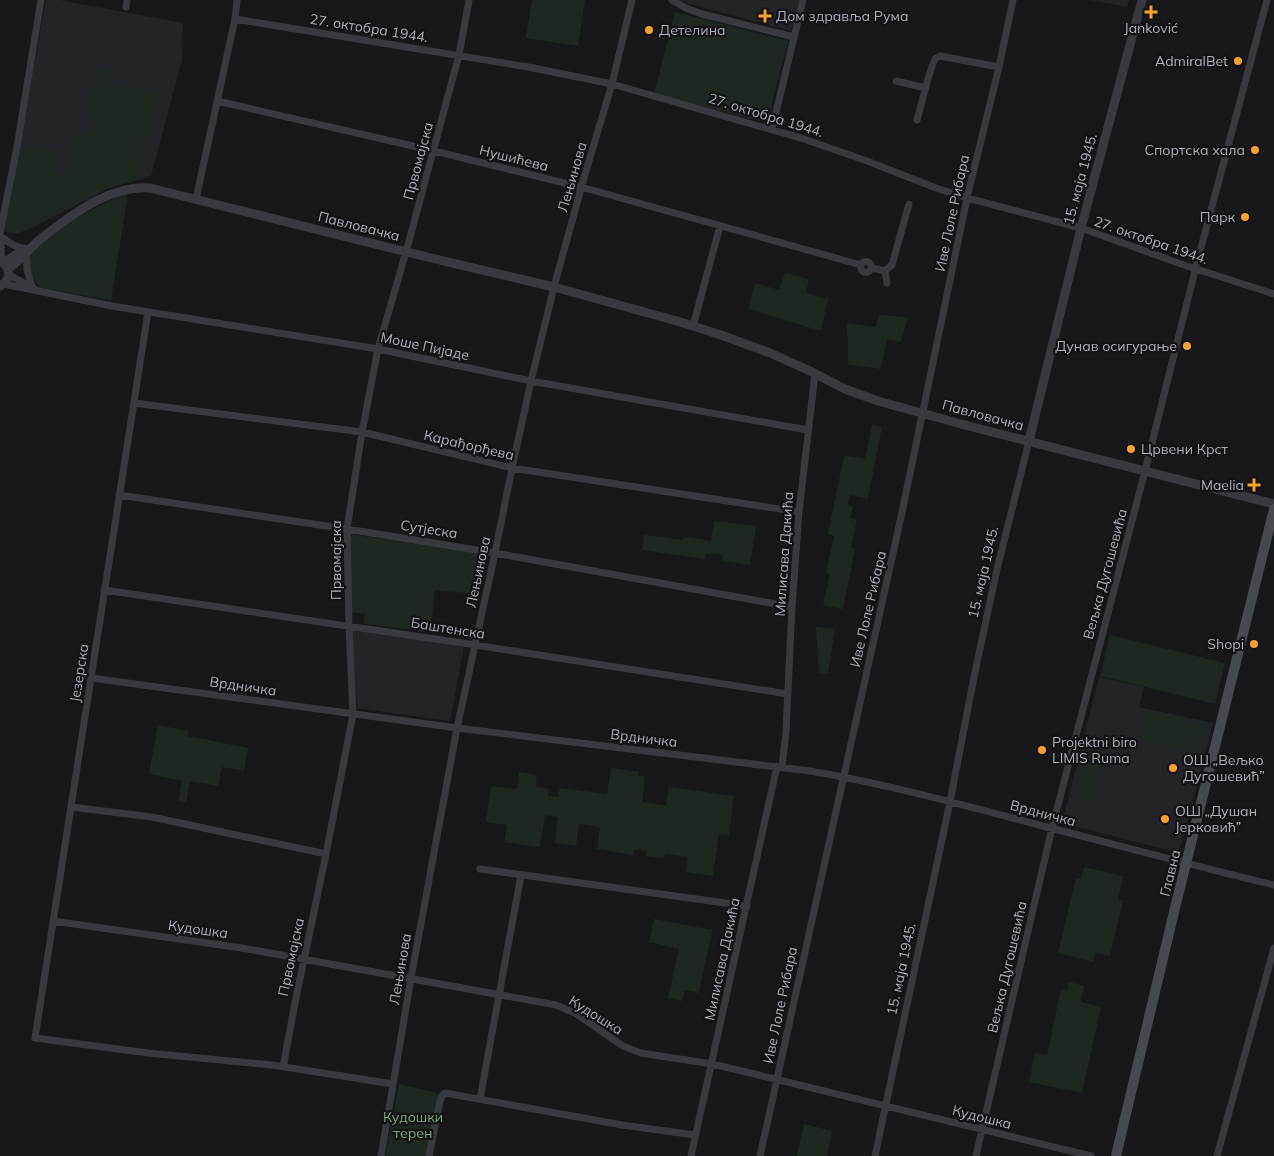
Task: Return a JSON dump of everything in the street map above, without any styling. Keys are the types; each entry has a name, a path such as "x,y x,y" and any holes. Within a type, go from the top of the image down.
{"main road":[{"name":"Главна","path":"1116,1156 1274,509"}],"street":[{"path":"4,266 0,233 17,147 41,0"},
{"path":"196,199 235,19 237,0"},
{"name":"Првомајска","path":"283,1067 353,714 347,528 362,432 378,349 434,151 459,55 469,0"},
{"name":"Лењинова","path":"381,1156 411,978 457,728 512,468 554,287 581,187 612,84 632,0"},
{"path":"672,0 702,14 794,37"},
{"path":"772,129 804,0"},
{"name":"Иве Лоле Рибара","path":"760,1156 902,517 967,198 999,67 1013,0"},
{"name":"15. маја 1945.","path":"875,1156 995,578 1081,228 1142,0"},
{"name":"Вељка Дугошевића","path":"976,1156 1052,828 1266,0"},
{"name":"27. октобра 1944.","path":"235,19 459,55 612,84 772,129 831,148 936,188 1081,228 1196,269 1274,294"},
{"path":"917,120 937,57 999,67"},
{"path":"896,81 926,88"},
{"name":"Нушићева","path":"217,101 581,187 861,266 863,262 867,262 871,264 872,268 885,271"},
{"name":"Павловачка","path":"2,285 8,280 4,266 66,220 110,195 124,190 150,188 554,287 693,326 770,353 857,394 1029,441 1274,504"},
{"path":"887,283 885,271 892,265 909,204"},
{"path":"693,326 720,226"},
{"path":"0,233 13,245 27,250 27,270 34,288"},
{"name":"Моше Пијаде","path":"4,266 34,288"},
{"name":"Моше Пијаде","path":"2,285 34,288 69,298 378,349 531,381 808,430"},
{"name":"Језерска","path":"148,312 35,1038 148,1053 283,1067"},
{"name":"Милисава Дакића","path":"691,1156 780,767 786,731 798,512 815,374"},
{"name":"Карађорђева","path":"134,403 362,432 512,468 798,512"},
{"name":"Сутјеска","path":"119,494 347,528 792,607"},
{"name":"Баштенска","path":"104,590 476,645 788,694"},
{"name":"Врдничка","path":"91,678 457,728 780,767 843,777 950,802 1274,885"},
{"path":"71,807 152,817 326,854"},
{"path":"480,869 747,906"},
{"path":"480,1099 521,875"},
{"name":"Кудошка","path":"53,921 233,947 556,1005 580,1016 623,1046 641,1053 712,1064 1090,1156"},
{"path":"1217,1156 1274,948"},
{"path":"283,1067 393,1084"},
{"path":"429,1156 440,1101 445,1093 622,1125 695,1136"}],"shaded area":[{"path":"46,0 60,0 183,23 182,60 151,176 109,188 29,229 15,234 4,231"},
{"name":"Дом здравља Рума","path":"681,0 799,0 791,31"},
{"path":"1090,0 1129,0 1127,7"},
{"path":"352,628 464,647 450,721 357,708"},
{"path":"1099,677 1144,687 1139,707 1213,723 1179,853 1062,823"}],"green space":[{"path":"532,0 585,0 578,46 526,38"},
{"path":"675,12 788,41 767,123 654,94"},
{"path":"98,68 114,71 111,84 159,93 137,180 109,188 29,229 15,234 4,231 19,148 56,149 54,173 67,174 70,138 94,127 87,100 96,87"},
{"path":"128,194 111,300 41,288 32,276 29,269 29,261 33,251 42,241 84,214 122,195"},
{"path":"785,273 809,279 806,293 828,299 821,331 748,309 755,283 779,290"},
{"path":"879,315 908,317 901,342 887,339 881,369 848,364 847,323 876,327"},
{"path":"872,425 882,427 868,499 850,495 847,505 853,507 850,518 857,519 851,547 855,549 843,609 823,605 830,574 826,573 834,536 828,534 844,455 865,459"},
{"path":"714,521 756,526 750,565 722,561 722,555 706,553 705,559 642,550 644,535 683,540 684,537 711,541"},
{"path":"349,534 485,554 477,594 435,590 430,632 364,624 365,614 351,612"},
{"path":"816,627 835,629 828,674 819,673"},
{"path":"1110,635 1225,663 1215,704 1100,676"},
{"path":"1146,711 1206,725 1199,753 1139,739"},
{"path":"158,725 188,731 187,736 248,748 244,771 222,767 218,786 190,781 186,802 178,801 182,781 149,774"},
{"path":"1094,740 1108,744 1101,772 1086,768"},
{"path":"611,768 639,772 638,775 645,776 642,802 666,806 669,787 734,796 729,835 719,834 713,876 686,872 688,857 665,854 664,858 646,856 646,851 635,849 633,855 597,849 600,827 579,824 576,846 555,843 558,817 545,815 540,847 504,842 507,825 486,822 491,786 517,789 519,772 537,775 536,787 549,789 548,796 558,797 560,788 607,794"},
{"path":"1086,770 1100,774 1093,802 1078,798"},
{"path":"1084,867 1123,876 1118,899 1123,901 1110,956 1095,953 1093,962 1058,953 1076,878 1081,879"},
{"path":"654,919 712,930 699,993 685,990 682,1001 668,998 679,949 649,942"},
{"path":"1069,982 1084,986 1081,1002 1101,1007 1082,1093 1029,1082 1035,1053 1047,1055 1061,989 1067,990"},
{"name":"Кудошки терен","path":"399,1084 441,1094 428,1156 385,1156"},
{"path":"804,1124 832,1131 827,1156 797,1156"}],"place":[{"name":"Janković","path":"1151,12"},
{"name":"Дом здравља Рума","path":"765,16"},
{"name":"Детелина","path":"649,30"},
{"name":"AdmiralBet","path":"1238,61"},
{"name":"Спортска хала","path":"1255,150"},
{"name":"Парк","path":"1245,217"},
{"name":"Дунав осигурање","path":"1187,346"},
{"name":"Црвени Крст","path":"1131,449"},
{"name":"Maelia","path":"1254,485"},
{"name":"Shopi","path":"1254,644"},
{"name":"Projektni biro LIMIS Ruma","path":"1042,750"},
{"name":"ОШ „Вељко Дугошевић”","path":"1173,768"},
{"name":"ОШ „Душан Јерковић”","path":"1165,819"}]}
